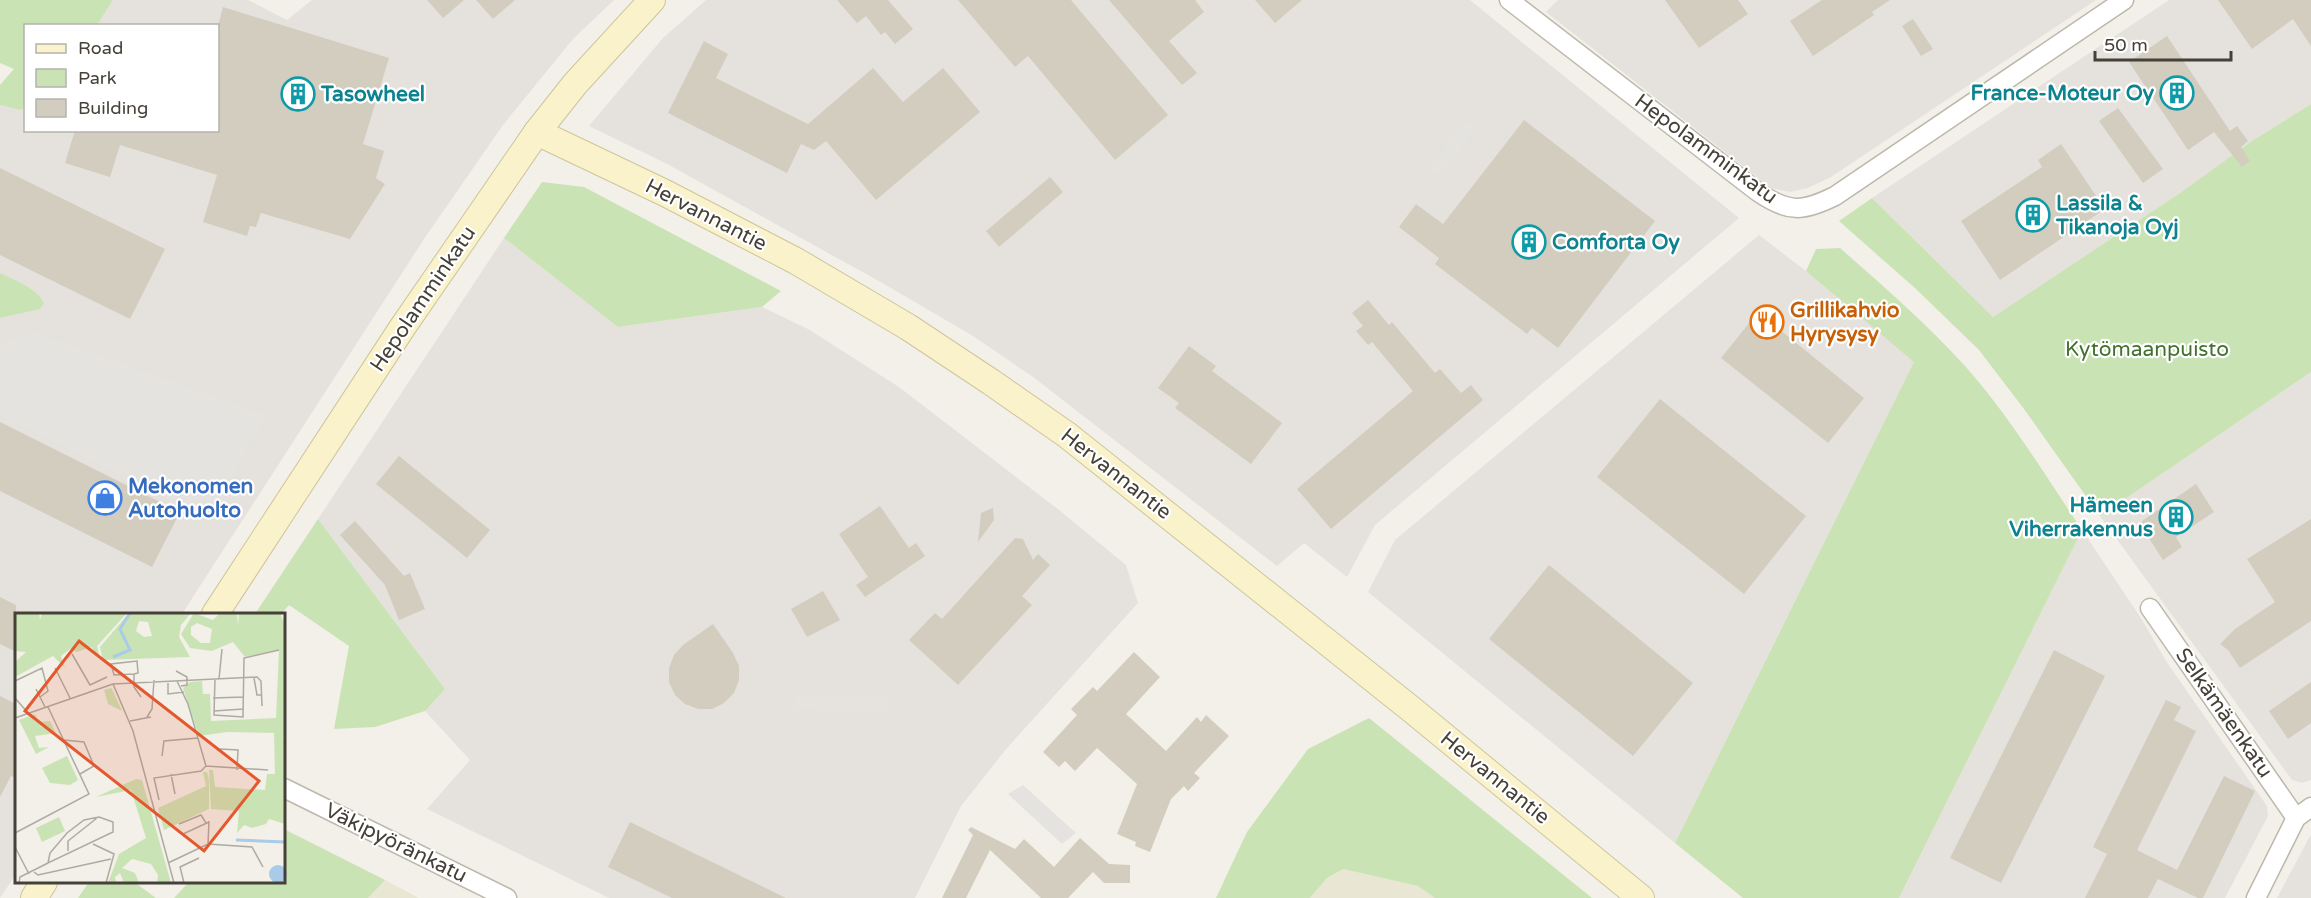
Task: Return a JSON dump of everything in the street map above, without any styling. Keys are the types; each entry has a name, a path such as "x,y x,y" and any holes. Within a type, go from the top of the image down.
{"main road":[{"name":"Hepolamminkatu","path":"216,613 402,328 537,132 574,84 652,0"},
{"name":"Hervannantie","path":"537,132 665,193 796,261 908,327 991,382 1076,442 1402,702 1641,898"},
{"path":"34,898 43,883"}],"street":[{"name":"Hepolamminkatu","path":"1509,0 1758,192 1776,204 1788,208 1804,208 1835,196 2124,0"},
{"name":"Selkämäenkatu","path":"2150,608 2304,813"},
{"name":"Väkipyöränkatu","path":"285,788 507,898"},
{"path":"2256,898 2304,813"}],"shaded area":[{"path":"113,0 248,0 287,20 312,0 614,0 573,39 503,125 424,239 183,613 15,613 15,876 0,898 0,317 34,291 0,273 0,105 20,110 24,108 24,132 219,132 219,24 98,24"},
{"path":"706,0 1470,0 1739,218 1375,525 1347,577 1304,543 1277,566 1033,377 973,336 667,164 589,126 663,38"},
{"path":"1558,0 2096,0 1831,177 1808,188 1790,192 1771,188 1546,12"},
{"path":"2169,0 2311,0 2311,104 2252,141 2180,193 1993,317 1872,198"},
{"path":"1465,121 1476,130 1439,175 1429,167"},
{"path":"1759,235 1915,361 1675,843 1368,592 1395,540"},
{"path":"504,238 618,327 762,307 808,329 899,387 1059,510 1126,565 1138,603 1007,748 961,806 915,898 609,898 427,809 470,760 425,711 445,689 318,519"},
{"path":"37,333 266,415 209,518 0,416 1,343"},
{"path":"2311,372 2311,780 2302,783 2292,780 2100,516"},
{"path":"2082,530 2139,615 2166,661 2267,806 2268,816 2225,898 1899,898"},
{"path":"795,694 889,695 889,711 795,710"},
{"path":"1023,785 1076,833 1062,844 1008,794"},
{"path":"2310,836 2311,898 2277,898"},
{"path":"1343,869 1418,886 1435,898 1310,898 1327,878"},
{"path":"385,880 419,898 368,898"}],"green space":[{"path":"0,0 113,0 98,24 24,24 24,108 20,110 0,105 0,85 14,69 0,63"},
{"name":"Kytömaanpuisto","path":"2311,104 2311,372 2100,516 1979,350 1916,289 1839,221 1872,198 1993,317 2180,193 2252,141"},
{"path":"542,182 584,187 781,291 762,307 618,327 504,238"},
{"path":"1840,248 1920,320 1966,367 2012,426 2082,530 1899,898 1743,898 1675,843 1914,362 1806,271 1816,249"},
{"path":"0,273 36,293 44,303 40,309 0,318"},
{"path":"318,519 445,689 425,711 375,727 334,729 349,646 289,605 282,613 256,613"},
{"path":"1369,718 1592,898 1435,898 1418,886 1343,869 1327,878 1310,898 1216,898 1247,832 1308,749"},
{"path":"285,830 385,880 368,898 174,898 188,883 285,883"},
{"path":"88,883 135,883 156,898 78,898"}],"building":[{"path":"427,0 464,0 443,18"},
{"path":"476,0 515,0 493,19"},
{"path":"837,0 888,0 913,29 895,44 885,32 881,35 866,16 857,23"},
{"path":"958,0 1071,0 1168,115 1115,160 1028,56 1015,67"},
{"path":"1109,0 1195,0 1204,12 1169,41 1197,73 1182,85"},
{"path":"1255,0 1302,0 1275,23"},
{"path":"1665,0 1738,0 1748,14 1699,48"},
{"path":"1822,0 1890,0 1872,12 1874,15 1813,56 1790,21"},
{"path":"2218,0 2311,0 2311,46 2293,19 2252,49"},
{"name":"Tasowheel","path":"223,7 389,58 363,144 384,151 376,178 385,184 350,239 261,213 256,227 250,226 247,236 203,222 217,175 120,145 110,177 65,163 74,132 219,132 219,24"},
{"path":"1913,19 1933,49 1921,56 1902,26"},
{"name":"France-Moteur Oy","path":"2167,36 2230,131 2237,126 2248,141 2241,147 2250,161 2242,167 2214,132 2188,150 2129,62"},
{"path":"704,41 728,54 716,78 808,124 873,68 903,102 943,68 980,112 876,200 826,141 814,150 801,144 787,173 668,113"},
{"path":"2118,108 2163,169 2143,183 2099,121"},
{"name":"Comforta Oy","path":"1524,120 1655,221 1558,348 1532,328 1527,334 1435,264 1439,258 1399,227 1416,204 1443,224"},
{"name":"Lassila & Tikanoja Oyj","path":"2061,144 2105,209 2000,280 1961,221 2042,167 2038,160"},
{"path":"0,168 165,249 130,319 0,255"},
{"path":"1050,177 1063,192 999,247 986,231"},
{"path":"1368,300 1389,325 1392,322 1435,373 1440,369 1461,393 1471,385 1483,400 1331,529 1297,489 1413,391 1372,342 1368,345 1356,331 1363,326 1352,313"},
{"path":"1758,312 1864,398 1828,443 1721,358"},
{"path":"1189,346 1216,366 1212,371 1282,423 1251,464 1175,408 1179,403 1158,388"},
{"path":"1660,399 1806,516 1744,594 1597,477"},
{"path":"0,422 180,512 152,567 0,491"},
{"path":"399,456 490,530 467,558 376,484"},
{"name":"Hämeen Viherrakennus","path":"2196,484 2214,512 2176,537 2182,547 2163,560 2139,523"},
{"path":"880,506 909,548 916,543 925,556 865,597 856,585 868,577 839,534"},
{"path":"993,508 994,520 978,542 981,513"},
{"path":"2311,519 2311,621 2240,668 2228,650 2220,644 2235,629 2275,602 2247,559"},
{"path":"355,521 404,576 410,573 425,609 399,620 385,585 340,535"},
{"path":"1015,538 1023,539 1033,560 1038,554 1050,565 1022,596 1032,605 958,685 909,640 935,613 942,619"},
{"path":"1549,565 1693,683 1633,756 1489,639"},
{"path":"823,591 840,620 807,637 791,609"},
{"path":"0,597 16,605 15,652 0,644"},
{"path":"713,624 733,653 739,666 739,680 734,693 724,703 712,709 698,709 685,704 675,695 669,682 669,668 674,655 683,645"},
{"path":"2054,650 2105,676 2001,883 1950,858"},
{"path":"1134,652 1160,677 1126,714 1166,751 1197,717 1201,722 1206,715 1229,736 1194,773 1200,778 1188,791 1184,786 1171,799 1150,852 1135,846 1136,842 1117,834 1137,784 1097,748 1075,771 1065,761 1059,767 1043,752 1077,715 1071,709 1093,687 1097,691"},
{"path":"2311,682 2311,723 2288,739 2269,711"},
{"path":"0,696 15,704 15,778 11,776 0,797"},
{"path":"2166,700 2181,707 2174,720 2196,731 2137,850 2177,870 2224,776 2255,791 2203,898 2198,898 2158,879 2148,898 2085,898 2107,854 2093,847"},
{"path":"630,822 786,898 672,898 608,867"},
{"path":"971,827 1015,849 1024,839 1054,867 1080,838 1109,864 1130,865 1130,883 1104,883 1093,872 1068,898 1041,898 990,850 966,898 942,898 973,835 968,830"}],"place":[{"name":"France-Moteur Oy","path":"2177,93"},
{"name":"Tasowheel","path":"298,94"},
{"name":"Lassila & Tikanoja Oyj","path":"2033,215"},
{"name":"Comforta Oy","path":"1529,242"},
{"name":"Grillikahvio Hyrysysy","path":"1767,322"},
{"name":"Mekonomen Autohuolto","path":"105,498"},
{"name":"Hämeen Viherrakennus","path":"2176,517"}]}
